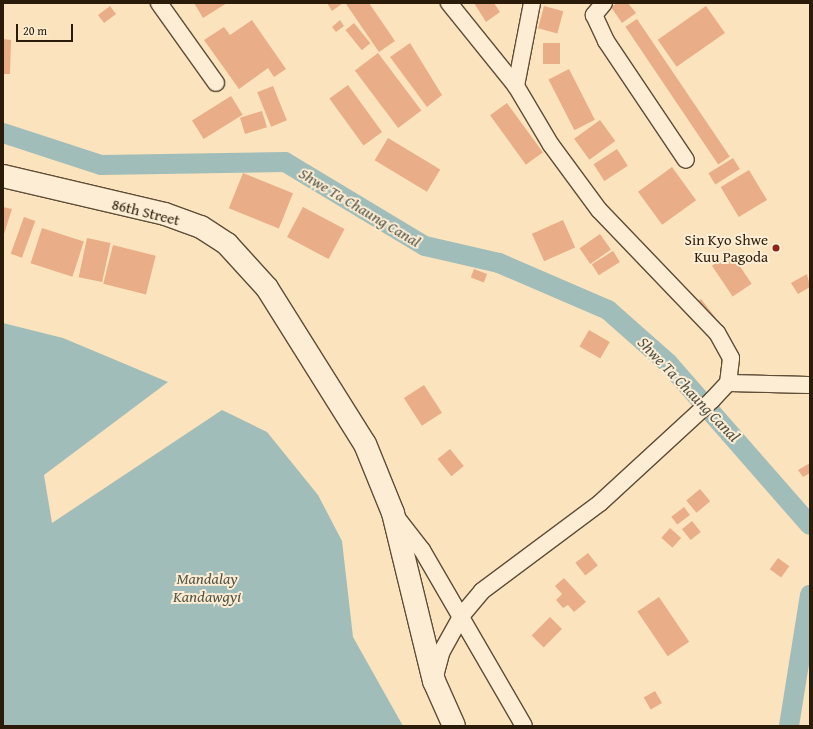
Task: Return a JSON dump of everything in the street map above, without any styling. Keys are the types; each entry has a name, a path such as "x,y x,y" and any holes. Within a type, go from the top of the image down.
{"main road":[{"name":"86th Street","path":"3,176 165,214 201,226 227,244 267,288 365,444 393,513 434,681 454,726"}],"street":[{"path":"159,3 216,83"},
{"path":"434,681 442,651 462,616 482,591 600,503 679,431 728,383 731,358 717,333 599,210 551,145 516,86 449,3"},
{"path":"516,86 532,3"},
{"path":"604,3 594,15 606,41 686,160"},
{"path":"728,383 810,385"},
{"path":"393,513 422,550 462,616 524,726"}],"water":[{"name":"Mandalay Kandawgyi","path":"3,323 63,338 168,382 44,475 52,523 222,410 267,432 318,495 342,541 353,637 403,726 3,726"}],"building":[{"path":"194,3 227,3 203,18"},
{"path":"327,3 343,3 332,11"},
{"path":"369,3 395,41 379,52 346,4"},
{"path":"474,3 494,3 500,12 486,22"},
{"path":"617,3 628,3 636,13 622,23 611,7"},
{"path":"110,6 116,14 104,23 98,15"},
{"path":"544,6 563,11 557,33 538,28"},
{"path":"706,6 725,33 677,67 658,40"},
{"path":"637,19 730,157 718,164 625,27"},
{"path":"252,20 286,69 274,77 268,68 239,89 204,40 224,27 230,35"},
{"path":"340,20 344,26 336,32 332,27"},
{"path":"354,23 370,43 362,50 345,30"},
{"path":"3,39 11,40 10,74 3,74"},
{"path":"410,43 442,95 427,107 390,57"},
{"path":"543,43 560,43 560,64 543,64"},
{"path":"378,53 421,111 398,128 355,70"},
{"path":"569,69 595,120 574,130 549,79"},
{"path":"348,85 382,132 363,145 329,99"},
{"path":"273,86 287,120 271,127 257,92"},
{"path":"231,96 243,115 204,139 192,120"},
{"path":"507,103 543,152 526,165 490,115"},
{"path":"262,111 267,127 245,134 240,118"},
{"path":"600,120 615,141 589,160 574,139"},
{"path":"388,138 440,169 427,192 375,160"},
{"path":"617,149 628,166 604,181 594,164"},
{"path":"733,158 740,169 715,184 708,173"},
{"path":"672,167 696,200 662,225 638,192"},
{"path":"749,170 767,200 739,217 721,187"},
{"path":"243,173 293,193 279,228 229,208"},
{"path":"3,207 12,209 3,237"},
{"path":"303,207 344,229 329,259 287,237"},
{"path":"24,217 35,221 22,258 11,254"},
{"path":"563,220 575,247 544,261 532,234"},
{"path":"42,228 84,242 72,277 31,263"},
{"path":"600,234 611,250 590,264 580,248"},
{"path":"87,238 110,243 102,282 79,277"},
{"path":"113,245 156,256 146,294 103,284"},
{"path":"613,251 620,262 599,275 592,264"},
{"path":"731,253 752,284 733,297 712,266"},
{"path":"474,269 487,274 484,282 471,277"},
{"path":"807,274 810,287 798,294 791,283"},
{"path":"701,299 716,318 709,323 694,305"},
{"path":"589,330 610,342 600,358 580,346"},
{"path":"424,385 442,413 422,426 404,398"},
{"path":"450,449 464,466 451,476 438,459"},
{"path":"810,463 810,473 803,477 798,470"},
{"path":"700,489 710,501 696,513 686,501"},
{"path":"684,507 690,515 677,525 671,517"},
{"path":"692,521 701,532 691,540 682,529"},
{"path":"670,528 681,538 672,548 661,538"},
{"path":"588,553 598,566 585,575 575,563"},
{"path":"778,558 789,566 781,578 770,569"},
{"path":"564,578 586,602 574,612 568,605 563,608 556,600 562,594 555,586"},
{"path":"659,597 689,642 668,656 637,612"},
{"path":"550,617 562,629 544,647 532,635"},
{"path":"655,691 662,703 651,710 644,698"}],"waterway":[{"name":"Shwe Ta Chaung Canal","path":"3,133 101,165 285,162 425,246 499,263 608,310 668,363 810,525"},
{"name":"Shwe Ta Chaung Canal","path":"789,726 810,595"}],"place":[{"name":"Sin Kyo Shwe Kuu Pagoda","path":"776,248"}]}
